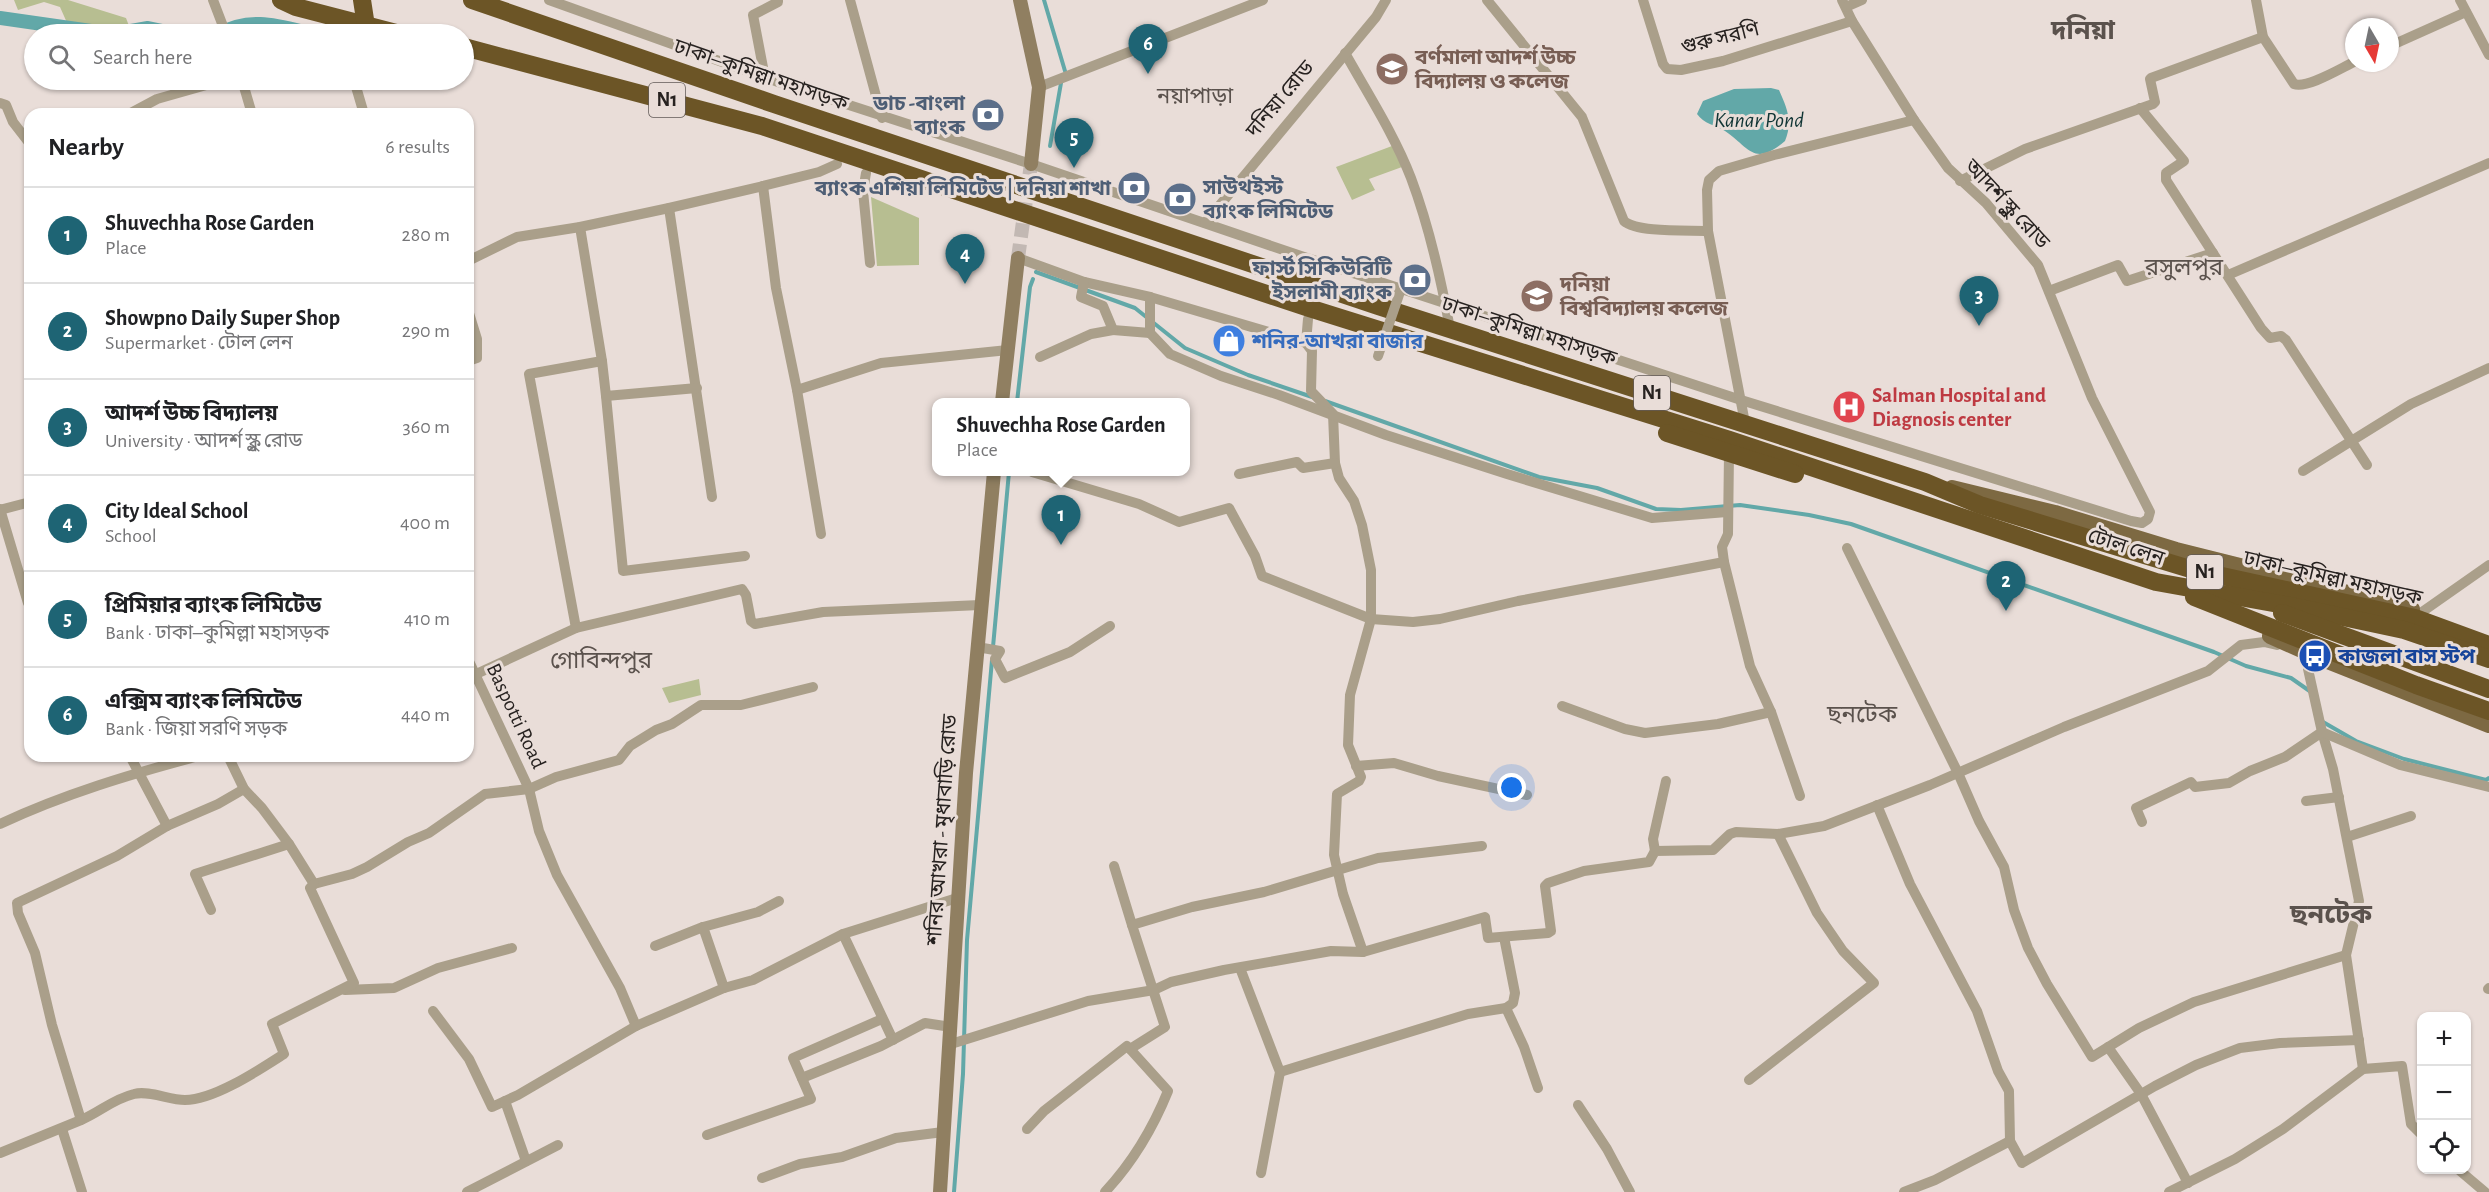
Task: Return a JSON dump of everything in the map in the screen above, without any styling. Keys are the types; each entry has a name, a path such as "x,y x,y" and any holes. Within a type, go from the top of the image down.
{"highway":[{"path":"362,0 366,24"},
{"name":"ঢাকা–কুমিল্লা মহাসড়ক","path":"472,0 785,108 1450,329 1925,482 1980,505 2190,569 2415,618 2489,645"},
{"path":"293,2 360,24"},
{"name":"ঢাকা–কুমিল্লা মহাসড়ক","path":"474,50 762,126 1298,305 1825,471"},
{"path":"704,109 837,164 1308,319 2070,562 2137,575"},
{"name":"টোল লেন","path":"1825,471 2156,582 2269,602 2404,630 2489,659"},
{"name":"N1","path":"2156,582 2416,685 2489,711"},
{"path":"2203,590 2489,700"},
{"path":"2236,596 2489,688"},
{"path":"2269,602 2489,679"}],"main road":[{"path":"1020,0 1040,87 1030,164"},
{"path":"1002,398 1018,258"},
{"name":"শনির আখরা - মৃধাবাড়ি রোড","path":"940,1192 951,1044 957,898 980,646 980,605 993,476"},
{"name":"ঢাকা–কুমিল্লা মহাসড়ক","path":"1925,482 2055,513 2176,550 2422,612 2489,636"},
{"name":"N1","path":"2156,582 2314,656 2489,724"}],"street":[{"path":"213,0 222,24"},
{"path":"549,0 563,3 765,78 882,118 1402,286 1445,303 1741,400"},
{"path":"765,78 753,15 778,0"},
{"path":"850,0 882,118"},
{"path":"1040,87 1247,3 1263,0"},
{"name":"দনিয়া রোড","path":"1205,223 1376,17 1386,0"},
{"path":"1487,0 1582,117 1624,221 1628,225 1646,228 1708,231"},
{"name":"গুরু সরণি","path":"1643,0 1662,64 1667,69 1681,70 1723,61 1852,21"},
{"path":"1844,3 1862,0"},
{"path":"2256,0 2263,37 2294,84 2299,86 2345,66"},
{"path":"2460,0 2489,55"},
{"name":"আদর্শ স্কুল রোড","path":"1741,400 2130,521 2142,523 2148,519 2150,512 2092,398 2038,265 1986,203 1948,168 1914,120 1852,21 1844,3"},
{"path":"2399,41 2466,12"},
{"path":"1960,181 2025,150 2155,102 2151,78 2263,37"},
{"path":"1345,52 1394,140 1411,178 1450,329"},
{"path":"140,108 157,99 189,90"},
{"path":"245,90 250,108"},
{"path":"357,90 362,108"},
{"path":"0,103 6,105 13,122 24,136"},
{"path":"2140,108 2183,158 2182,164 2165,176 2213,253 2270,338 2281,336 2286,340 2367,465"},
{"path":"1746,423 1708,231 1707,190 1709,180 1719,171 1914,120"},
{"path":"2228,275 2489,163"},
{"path":"474,258 517,237 580,227 669,208 763,186 837,164"},
{"path":"866,174 863,191 870,263"},
{"path":"763,186 776,288 797,390 821,534"},
{"path":"669,208 712,496"},
{"path":"580,227 602,361 624,571 745,556"},
{"path":"2049,291 2118,265 2127,281 2213,253"},
{"path":"1018,258 1084,282 1149,297 1306,343 1312,351 1313,393 1333,414 1335,463 1340,481 1354,501 1364,533 1371,570 1371,619 1350,695 1348,745 1361,777 1359,781 1337,794 1334,855 1343,894 1363,952"},
{"path":"1084,282 1081,297 1103,306 1113,330"},
{"path":"1378,356 1402,286"},
{"path":"1149,297 1150,333"},
{"path":"1486,340 1492,318"},
{"path":"1306,343 1308,319"},
{"path":"474,329 477,339 477,358 474,359"},
{"path":"1040,357 1091,334 1113,330 1150,333 1170,354 1186,362 1386,435 1652,518 1728,508"},
{"path":"797,390 881,363 1008,350"},
{"path":"1585,372 1592,350"},
{"path":"576,628 530,374 602,361"},
{"path":"2302,471 2411,405 2489,368"},
{"path":"606,396 697,388"},
{"path":"1729,453 1728,534 1722,547 1724,562 1750,666 1771,712 1800,796"},
{"path":"1239,474 1297,462 1303,468 1335,463"},
{"path":"1048,476 1139,504 1179,522 1229,508 1262,576 1371,619 1413,622 1440,619 1528,599 1724,562"},
{"path":"24,503 0,509 2,525 24,591"},
{"path":"1847,548 1958,773 1979,821 2004,867 2018,920 2047,984 2092,1057 2139,1028 2194,1002 2346,955"},
{"path":"2422,612 2489,565"},
{"path":"474,675 576,628 742,590 747,596 751,621 755,624 823,612 980,605"},
{"path":"980,646 1000,651 995,659 1005,678 1070,652 1110,626"},
{"path":"1655,851 1713,850 1730,834 1736,832 1778,834 1824,826 1958,773 2064,727 2208,671 2241,645 2264,642 2314,656 2308,669 2339,797 2359,901 2346,955 2363,1069"},
{"name":"Baspotti Road","path":"474,675 529,789 539,831 557,875 620,988 636,1026"},
{"path":"0,1154 62,1129 92,1115 102,1106 137,1093 194,1100 246,1078 284,1054 272,1024 354,983 310,888 314,884 352,874 367,867 408,842 429,833 485,794 529,789 556,777 620,760 630,746 656,730 672,724 701,705 741,705 813,687"},
{"path":"1562,706 1625,729 1645,733 1718,724 1771,712"},
{"path":"2322,732 2400,765 2489,787"},
{"path":"2142,822 2136,808 2191,782 2195,787 2229,783 2285,757 2322,732"},
{"path":"134,762 167,826"},
{"path":"0,824 39,806 177,762"},
{"path":"231,762 244,789 262,808 289,844 314,884"},
{"path":"1356,766 1394,763 1438,776 1527,795"},
{"path":"951,1044 1089,1001 1154,990 1171,982 1331,951 1363,952 1485,917 1488,938 1548,933 1551,931 1545,886 1548,883 1584,872 1649,862 1655,851 1653,839 1666,781"},
{"path":"81,1120 52,1025 35,953 18,913 17,903 117,856 167,826 218,804 244,789"},
{"path":"2306,801 2339,797"},
{"path":"1877,805 1911,884 1977,1011 1998,1071 2009,1091 2010,1141 2022,1163 2141,1094 2196,1065 2240,1048 2292,1042 2360,1040"},
{"path":"2347,837 2411,816"},
{"path":"1749,1080 1874,983 1843,951 1817,913 1778,834"},
{"path":"211,910 195,874 289,844"},
{"path":"1132,925 1192,907 1264,892 1378,858 1482,846"},
{"path":"1114,866 1165,1027 1130,1049"},
{"path":"433,1011 469,1059 492,1107 636,1026 724,988 753,980 843,934 957,898"},
{"path":"655,946 703,927 758,912 779,901"},
{"path":"703,927 724,988"},
{"path":"843,934 893,1040"},
{"path":"1280,1072 1468,1014 1506,1008 1512,1003 1515,993 1504,937"},
{"path":"339,990 394,988 438,968 512,948"},
{"path":"1240,968 1280,1072 1261,1173"},
{"path":"1506,1008 1524,1047 1538,1088"},
{"path":"706,1135 811,1099 793,1058 882,1019"},
{"path":"802,1078 893,1040 925,1023 951,1027"},
{"path":"1028,1129 1044,1111 1126,1046 1130,1049 1168,1091 1157,1117 1136,1152 1105,1192"},
{"path":"2108,1047 2141,1094 2188,1183"},
{"path":"2169,1192 2235,1159 2283,1129 2363,1069 2402,1066 2411,1125 2417,1131"},
{"path":"505,1101 526,1161"},
{"path":"1578,1106 1607,1149 1630,1192"},
{"path":"62,1129 82,1192"},
{"path":"762,1178 800,1164 842,1157 896,1138 943,1132"},
{"path":"1904,1192 1935,1180 2010,1141"},
{"path":"467,1192 558,1145"},
{"path":"2464,1174 2485,1192"}],"green space":[{"path":"14,0 68,0 126,18 128,24 68,24 60,7 44,2 18,10"},
{"path":"1392,146 1402,167 1369,179 1375,190 1352,200 1336,167"},
{"path":"871,197 919,218 919,265 877,266"},
{"path":"699,679 701,695 669,703 662,688"}],"water":[{"name":"Kanar Pond","path":"1771,88 1779,90 1787,109 1789,127 1785,141 1766,153 1752,152 1725,131 1706,122 1697,114 1703,101 1734,89"}],"waterway":[{"path":"1044,0 1065,71"},
{"path":"0,18 42,24"},
{"path":"254,24 265,24"},
{"path":"1050,146 1061,83"},
{"path":"1036,272 1135,308 1185,348 1248,375 1315,398"},
{"path":"1017,398 1030,287 1033,279"},
{"path":"1325,401 1539,477 1597,488 1656,509 1681,510 1740,505 1851,524 2214,652 2246,666 2291,678 2311,692"},
{"path":"993,647 1009,476"},
{"path":"954,1192 963,1074 967,940 992,660"},
{"path":"2323,722 2356,741 2404,759 2486,780 2489,778"}],"tunnel":[{"path":"1018,258 1031,164"}],"place":[{"name":"বর্ণমালা আদর্শ উচ্চ বিদ্যালয় ও কলেজ","path":"1392,69"},
{"name":"এক্সিম ব্যাংক লিমিটেড","path":"1148,74"},
{"name":"ডাচ -বাংলা ব্যাংক","path":"988,115"},
{"name":"প্রিমিয়ার ব্যাংক লিমিটেড","path":"1074,168"},
{"name":"ব্যাংক এশিয়া লিমিটেড | দনিয়া শাখা","path":"1134,188"},
{"name":"সাউথইস্ট ব্যাংক লিমিটেড","path":"1180,199"},
{"name":"ফার্স্ট সিকিউরিটি ইসলামী ব্যাংক","path":"1415,280"},
{"name":"City Ideal School","path":"965,284"},
{"name":"দনিয়া বিশ্ববিদ্যালয় কলেজ","path":"1537,296"},
{"name":"আদর্শ উচ্চ বিদ্যালয়","path":"1979,326"},
{"name":"শনির-আখরা বাজার","path":"1229,341"},
{"name":"Salman Hospital and Diagnosis center","path":"1849,407"},
{"name":"Shuvechha Rose Garden","path":"1061,545"},
{"name":"Showpno Daily Super Shop","path":"2006,611"},
{"name":"কাজলা বাস স্টপ","path":"2315,656"}],"district":[{"name":"দনিয়া","path":"2083,30"},
{"name":"নয়াপাড়া","path":"1195,96"},
{"name":"রসুলপুর","path":"2184,268"},
{"name":"গোবিন্দপুর","path":"601,661"},
{"name":"ছনটেক","path":"1862,715"},
{"name":"ছনটেক","path":"2331,914"}]}
